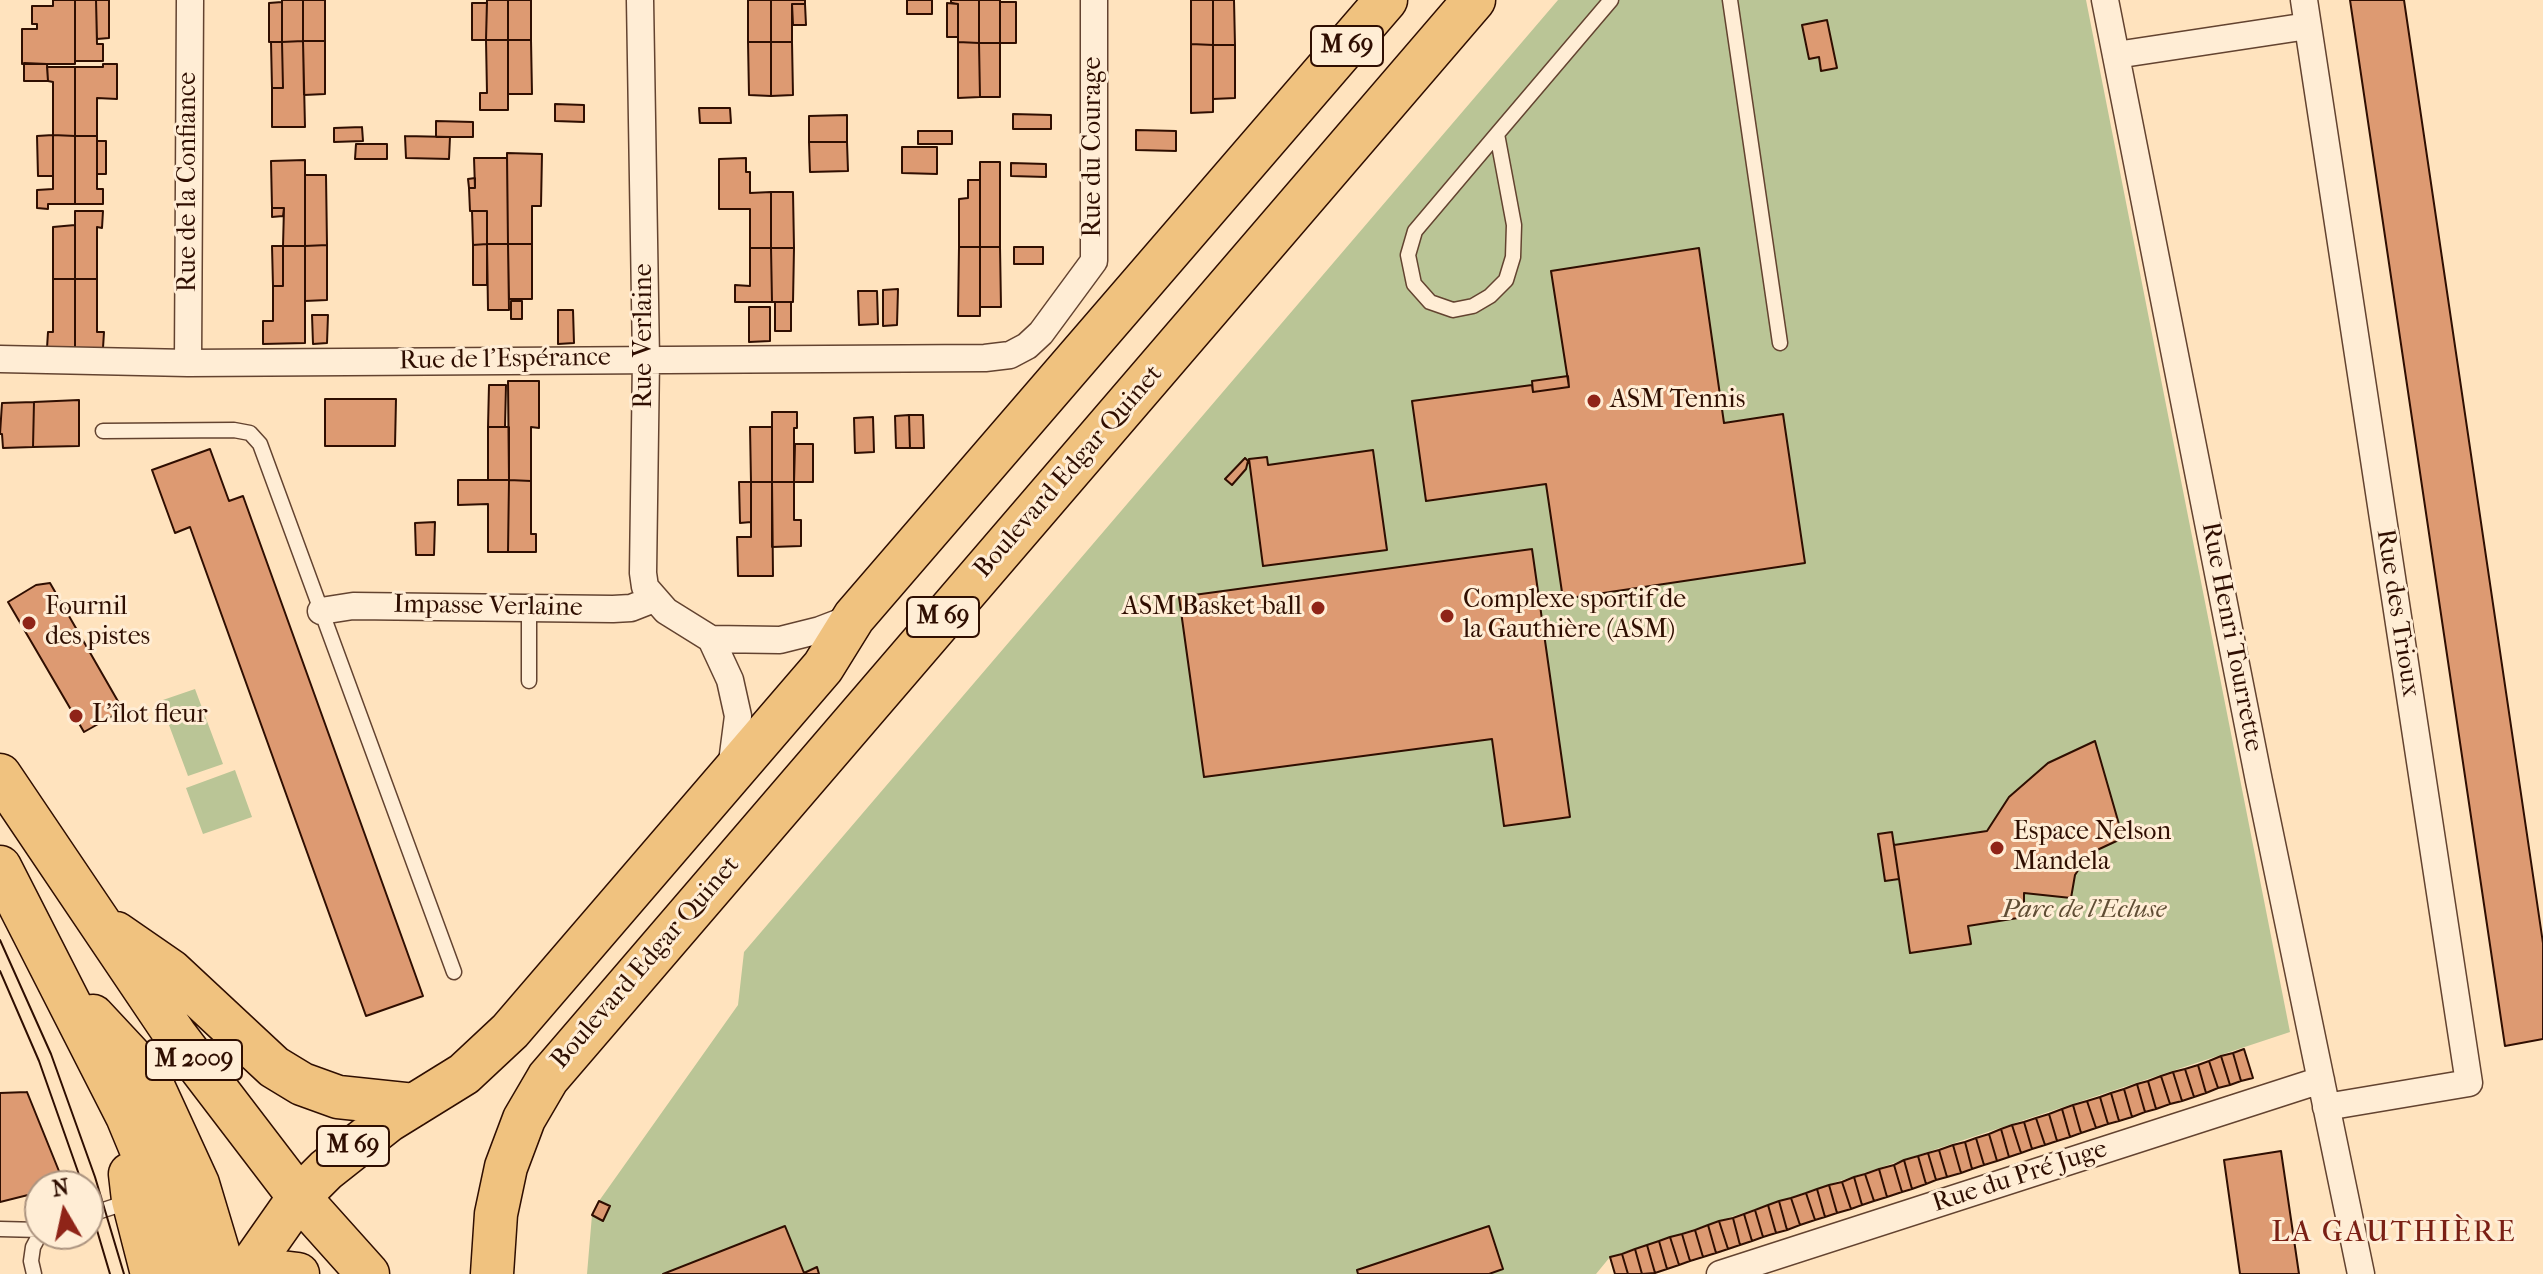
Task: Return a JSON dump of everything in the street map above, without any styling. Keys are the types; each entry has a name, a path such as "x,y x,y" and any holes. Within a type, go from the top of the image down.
{"main road":[{"name":"M 69","path":"240,1272 299,1197 326,1170 362,1139 464,1074 510,1031 823,667 854,617 1386,0"},
{"name":"Boulevard Edgar Quinet","path":"492,1274 496,1214 506,1167 524,1119 548,1078 1474,0"},
{"name":"M 2009","path":"0,775 176,1036 299,1197 368,1274"},
{"name":"M 2009","path":"0,867 127,1116 161,1198 185,1274"},
{"path":"95,918 171,971 274,1067 338,1097 414,1105"},
{"path":"59,980 148,1075 240,1272 298,1274"},
{"path":"127,1116 133,1200 152,1274"}],"street":[{"name":"Rue de la Confiance","path":"188,363 190,0"},
{"name":"Rue Verlaine","path":"640,0 646,359 643,573 645,587 654,599"},
{"name":"Rue du Courage","path":"1010,355 1027,346 1041,333 1094,261 1094,0"},
{"name":"Rue Henri Tourrette","path":"2105,0 2262,797 2361,1274"},
{"path":"2116,55 2306,13"},
{"name":"Rue des Trioux","path":"2306,13 2469,1083 2326,1107"},
{"name":"Rue de l'Espérance","path":"0,359 188,363 985,358 1010,355"},
{"path":"654,599 666,611 711,639 780,640 854,617"},
{"name":"Impasse Verlaine","path":"321,611 353,606 631,608 654,599"},
{"path":"711,639 730,680 738,716 730,778"},
{"name":"Rue du Pré Juge","path":"1720,1274 2321,1080"}],"lane":[{"path":"1497,134 1514,225 1513,257 1506,280 1490,296 1473,306 1453,310 1430,302 1414,284 1408,255 1415,231 1497,134 1611,0"},
{"path":"1730,0 1780,343"},
{"path":"103,431 234,430 250,433 260,444 454,972"},
{"path":"529,609 529,681"},
{"path":"104,1210 133,1200"},
{"path":"0,1229 24,1231"},
{"path":"33,1250 34,1274"}],"green space":[{"name":"Complexe sportif de la Gauthière (ASM)","path":"1558,0 2086,0 2290,1032 1610,1257 1596,1274 587,1274 592,1215 738,1005 744,952"},
{"path":"195,689 223,764 188,776 160,701"},
{"path":"235,770 252,817 203,834 186,788"}],"building":[{"path":"53,0 75,0 75,64 22,64 22,29 37,29 37,24 32,24 32,6 53,6"},
{"path":"75,0 96,0 97,44 103,44 103,61 75,61"},
{"path":"96,0 109,0 109,38 97,39"},
{"path":"282,0 303,0 303,41 282,42"},
{"path":"303,0 325,0 325,41 303,41"},
{"path":"487,0 508,0 508,40 486,40"},
{"path":"508,0 531,0 531,40 508,40"},
{"path":"748,0 771,0 771,42 748,42"},
{"path":"771,0 805,0 805,4 792,4 792,42 771,42"},
{"path":"907,0 932,0 932,14 907,14"},
{"path":"951,0 979,0 979,43 958,42 958,4 951,3"},
{"path":"979,0 1000,0 1000,43 979,43"},
{"path":"1191,0 1213,0 1213,45 1191,44"},
{"path":"1213,0 1234,0 1235,45 1213,45"},
{"path":"2350,0 2404,0 2543,943 2543,1039 2505,1046"},
{"path":"282,2 282,42 269,42 269,3"},
{"path":"1000,2 1016,2 1016,43 1000,43"},
{"path":"472,3 487,3 486,40 472,40"},
{"path":"947,3 958,4 958,37 947,37"},
{"path":"792,4 805,4 806,25 793,25"},
{"path":"1827,20 1837,68 1821,71 1819,57 1809,59 1802,25"},
{"path":"486,40 508,40 508,110 480,110 480,93 487,93"},
{"path":"508,40 531,40 532,94 508,94"},
{"path":"303,41 305,127 272,127 272,88 283,88 282,42"},
{"path":"303,41 325,41 325,94 304,95"},
{"path":"271,42 282,42 283,88 272,88"},
{"path":"748,42 771,42 771,96 749,95"},
{"path":"771,42 792,42 793,95 771,96"},
{"path":"958,42 979,43 980,97 958,98"},
{"path":"979,43 1000,43 1000,97 980,97"},
{"path":"1191,44 1213,45 1213,112 1191,113"},
{"path":"1213,45 1235,45 1235,98 1213,99"},
{"path":"24,63 47,64 48,81 24,81"},
{"path":"103,64 117,64 117,99 97,98 97,136 75,136 75,67 103,67"},
{"path":"47,67 75,67 75,136 53,135 53,82 48,81"},
{"path":"555,104 584,105 584,122 555,121"},
{"path":"699,108 730,108 731,123 700,123"},
{"path":"1013,114 1051,115 1051,129 1013,129"},
{"path":"847,115 847,142 809,142 809,116"},
{"path":"436,121 473,122 473,137 436,137"},
{"path":"362,127 363,141 334,142 334,128"},
{"path":"1136,130 1176,131 1176,151 1136,150"},
{"path":"918,131 952,131 952,144 918,144"},
{"path":"53,135 53,176 38,176 37,136"},
{"path":"53,135 75,136 75,204 48,204 48,209 37,208 37,190 53,189"},
{"path":"75,136 97,136 97,189 103,189 103,204 75,204"},
{"path":"405,136 450,137 449,159 406,158"},
{"path":"97,141 106,141 106,174 97,174"},
{"path":"809,142 847,142 848,171 810,172"},
{"path":"356,144 387,144 387,159 355,159"},
{"path":"902,147 937,147 937,174 902,173"},
{"path":"507,153 542,154 541,206 532,206 532,244 508,244"},
{"path":"474,158 507,158 508,244 487,244 487,211 470,211 469,188 475,188"},
{"path":"746,158 750,193 771,192 771,248 750,248 750,209 719,209 719,159"},
{"path":"305,160 305,246 283,246 284,208 272,208 271,161"},
{"path":"980,162 1000,162 1000,247 980,247"},
{"path":"1011,163 1046,164 1046,177 1011,176"},
{"path":"305,175 326,175 327,245 305,246"},
{"path":"475,178 475,188 469,188 468,179"},
{"path":"968,180 980,180 980,247 959,247 959,199 968,198"},
{"path":"771,192 793,192 794,248 771,248"},
{"path":"272,208 284,208 283,216 272,217"},
{"path":"75,211 103,211 102,228 97,227 97,279 75,279"},
{"path":"472,211 487,211 487,244 473,245"},
{"path":"75,225 75,279 53,279 53,227"},
{"path":"487,244 508,244 509,310 488,310"},
{"path":"487,244 487,285 473,285 473,245"},
{"path":"508,244 532,244 532,299 509,299"},
{"path":"327,245 327,300 305,301 305,246"},
{"path":"272,246 283,246 283,286 273,286"},
{"path":"283,246 305,246 305,343 263,344 263,321 273,321 273,286 283,286"},
{"path":"959,247 980,247 980,316 958,316"},
{"path":"980,247 1000,247 1001,307 980,307"},
{"path":"1014,247 1043,247 1043,264 1014,264"},
{"path":"750,248 771,248 772,302 735,302 735,285 750,286"},
{"path":"771,248 794,248 793,302 772,302"},
{"path":"1699,248 1724,423 1783,414 1805,563 1563,599 1546,484 1426,501 1412,401 1532,385 1533,392 1569,387 1551,271"},
{"path":"53,279 75,279 75,348 47,348 48,332 53,332"},
{"path":"75,279 97,279 97,332 104,332 103,348 75,348"},
{"path":"898,289 897,325 883,326 883,290"},
{"path":"858,291 877,291 878,324 859,325"},
{"path":"511,301 522,301 522,319 511,319"},
{"path":"775,302 791,302 791,331 775,331"},
{"path":"749,307 770,307 770,341 749,342"},
{"path":"558,310 573,310 574,343 558,344"},
{"path":"312,315 328,315 327,343 313,344"},
{"path":"1568,376 1569,387 1533,392 1532,381"},
{"path":"508,381 539,381 539,428 531,427 531,481 509,480"},
{"path":"489,385 506,385 505,427 488,427"},
{"path":"325,399 396,399 395,446 325,446"},
{"path":"79,400 79,446 33,447 34,402"},
{"path":"34,402 33,447 3,448 0,434 2,403"},
{"path":"772,412 797,412 794,482 772,482"},
{"path":"909,415 910,448 896,448 895,416"},
{"path":"909,415 923,415 924,448 910,448"},
{"path":"873,417 874,452 855,453 854,418"},
{"path":"488,427 509,427 509,480 488,480"},
{"path":"750,427 772,427 772,482 751,482"},
{"path":"795,444 813,444 813,482 794,482"},
{"path":"210,449 229,501 243,496 423,996 366,1016 190,527 175,533 152,470"},
{"path":"1373,450 1387,550 1263,566 1249,459 1267,457 1268,465"},
{"path":"1245,458 1248,461 1246,469 1232,485 1225,479"},
{"path":"458,480 509,480 508,552 488,552 488,504 458,505"},
{"path":"509,480 531,481 531,534 536,534 536,552 508,552"},
{"path":"739,482 751,482 751,522 740,523"},
{"path":"751,482 772,482 773,576 738,576 737,537 751,537"},
{"path":"772,482 794,482 794,520 801,520 801,546 772,547"},
{"path":"435,522 434,555 416,555 415,523"},
{"path":"1532,549 1570,817 1504,826 1492,739 1204,777 1179,597"},
{"path":"50,583 123,710 84,732 8,602 36,585"},
{"name":"Espace Nelson Mandela","path":"2095,741 2123,838 2095,851 2084,861 2075,875 2071,898 2024,893 2024,917 1968,926 1971,944 1910,953 1894,845 1987,831 2009,797 2048,763"},
{"path":"1892,832 1899,879 1885,881 1878,834"},
{"path":"2244,1049 2253,1078 2241,1081 2233,1053"},
{"path":"2233,1053 2241,1081 2230,1085 2221,1056"},
{"path":"2221,1056 2230,1085 2218,1088 2209,1061"},
{"path":"2209,1061 2218,1088 2206,1093 2198,1065"},
{"path":"2198,1065 2206,1093 2194,1097 2185,1069"},
{"path":"2185,1069 2194,1097 2182,1101 2173,1072"},
{"path":"2173,1072 2182,1101 2170,1104 2161,1076"},
{"path":"2161,1076 2170,1104 2156,1109 2148,1081"},
{"path":"2148,1081 2156,1109 2145,1112 2137,1084"},
{"path":"2137,1084 2145,1112 2132,1117 2124,1089"},
{"path":"2124,1089 2132,1117 2119,1121 2111,1093"},
{"path":"27,1092 59,1170 24,1170 24,1196 0,1202 0,1093"},
{"path":"2111,1093 2119,1121 2108,1124 2100,1097"},
{"path":"2100,1097 2108,1124 2096,1128 2087,1101"},
{"path":"2087,1101 2096,1128 2081,1133 2073,1105"},
{"path":"2073,1105 2081,1133 2070,1137 2062,1109"},
{"path":"2062,1109 2070,1137 2057,1141 2049,1114"},
{"path":"2049,1114 2057,1141 2045,1145 2036,1118"},
{"path":"2036,1118 2045,1145 2032,1149 2024,1122"},
{"path":"2024,1122 2032,1149 2021,1153 2012,1125"},
{"path":"2012,1125 2021,1153 2009,1157 2001,1129"},
{"path":"2001,1129 2009,1157 1997,1161 1989,1134"},
{"path":"1989,1134 1997,1161 1984,1165 1976,1138"},
{"path":"1976,1138 1984,1165 1972,1169 1965,1142"},
{"path":"1965,1142 1972,1169 1961,1173 1953,1145"},
{"path":"1953,1145 1961,1173 1947,1177 1939,1150"},
{"path":"1939,1150 1947,1177 1936,1180 1928,1153"},
{"path":"2281,1151 2299,1274 2240,1274 2224,1160"},
{"path":"1928,1153 1936,1180 1926,1184 1918,1156"},
{"path":"1918,1156 1926,1184 1912,1189 1904,1160"},
{"path":"1904,1160 1912,1189 1902,1192 1894,1165"},
{"path":"1894,1165 1902,1192 1887,1197 1879,1169"},
{"path":"1879,1169 1887,1197 1874,1201 1865,1174"},
{"path":"1865,1174 1874,1201 1862,1205 1854,1177"},
{"path":"1854,1177 1862,1205 1851,1209 1842,1182"},
{"path":"1842,1182 1851,1209 1837,1213 1829,1185"},
{"path":"1829,1185 1837,1213 1825,1217 1817,1189"},
{"path":"1817,1189 1825,1217 1815,1220 1806,1193"},
{"path":"1806,1193 1815,1220 1800,1225 1791,1198"},
{"path":"1791,1198 1800,1225 1787,1230 1779,1201"},
{"path":"599,1201 610,1206 603,1221 592,1215"},
{"path":"1779,1201 1787,1230 1776,1233 1768,1205"},
{"path":"1768,1205 1776,1233 1763,1237 1755,1210"},
{"path":"1755,1210 1763,1237 1752,1241 1744,1214"},
{"path":"1744,1214 1752,1241 1740,1245 1733,1218"},
{"path":"1733,1218 1740,1245 1728,1249 1719,1221"},
{"path":"1719,1221 1728,1249 1716,1253 1708,1225"},
{"path":"1708,1225 1716,1253 1703,1257 1695,1230"},
{"path":"785,1226 804,1273 817,1267 819,1274 663,1274"},
{"path":"1489,1226 1503,1269 1489,1274 1358,1274 1357,1270"},
{"path":"1695,1230 1703,1257 1690,1261 1682,1234"},
{"path":"1682,1234 1690,1261 1679,1265 1670,1237"},
{"path":"1670,1237 1679,1265 1667,1269 1659,1241"},
{"path":"1659,1241 1667,1269 1655,1273 1647,1245"},
{"path":"1647,1245 1655,1273 1642,1274 1635,1249"},
{"path":"1635,1249 1642,1274 1628,1274 1622,1254"},
{"path":"1622,1254 1628,1274 1615,1274 1610,1257"}],"tram line":[{"path":"0,940 51,1054 95,1177 124,1274"},
{"path":"0,971 39,1061 77,1170"},
{"path":"103,1250 110,1274"}],"place":[{"name":"ASM Tennis","path":"1594,401"},
{"name":"ASM Basket-ball","path":"1318,608"},
{"name":"Complexe sportif de la Gauthière (ASM)","path":"1447,616"},
{"name":"Fournil des pistes","path":"29,623"},
{"name":"L'îlot fleur","path":"76,716"},
{"name":"Espace Nelson Mandela","path":"1997,848"}],"district":[{"name":"LA GAUTHIÈRE","path":"2394,1234"}],"park label":[{"name":"Parc de l'Ecluse","path":"2084,911"}]}
